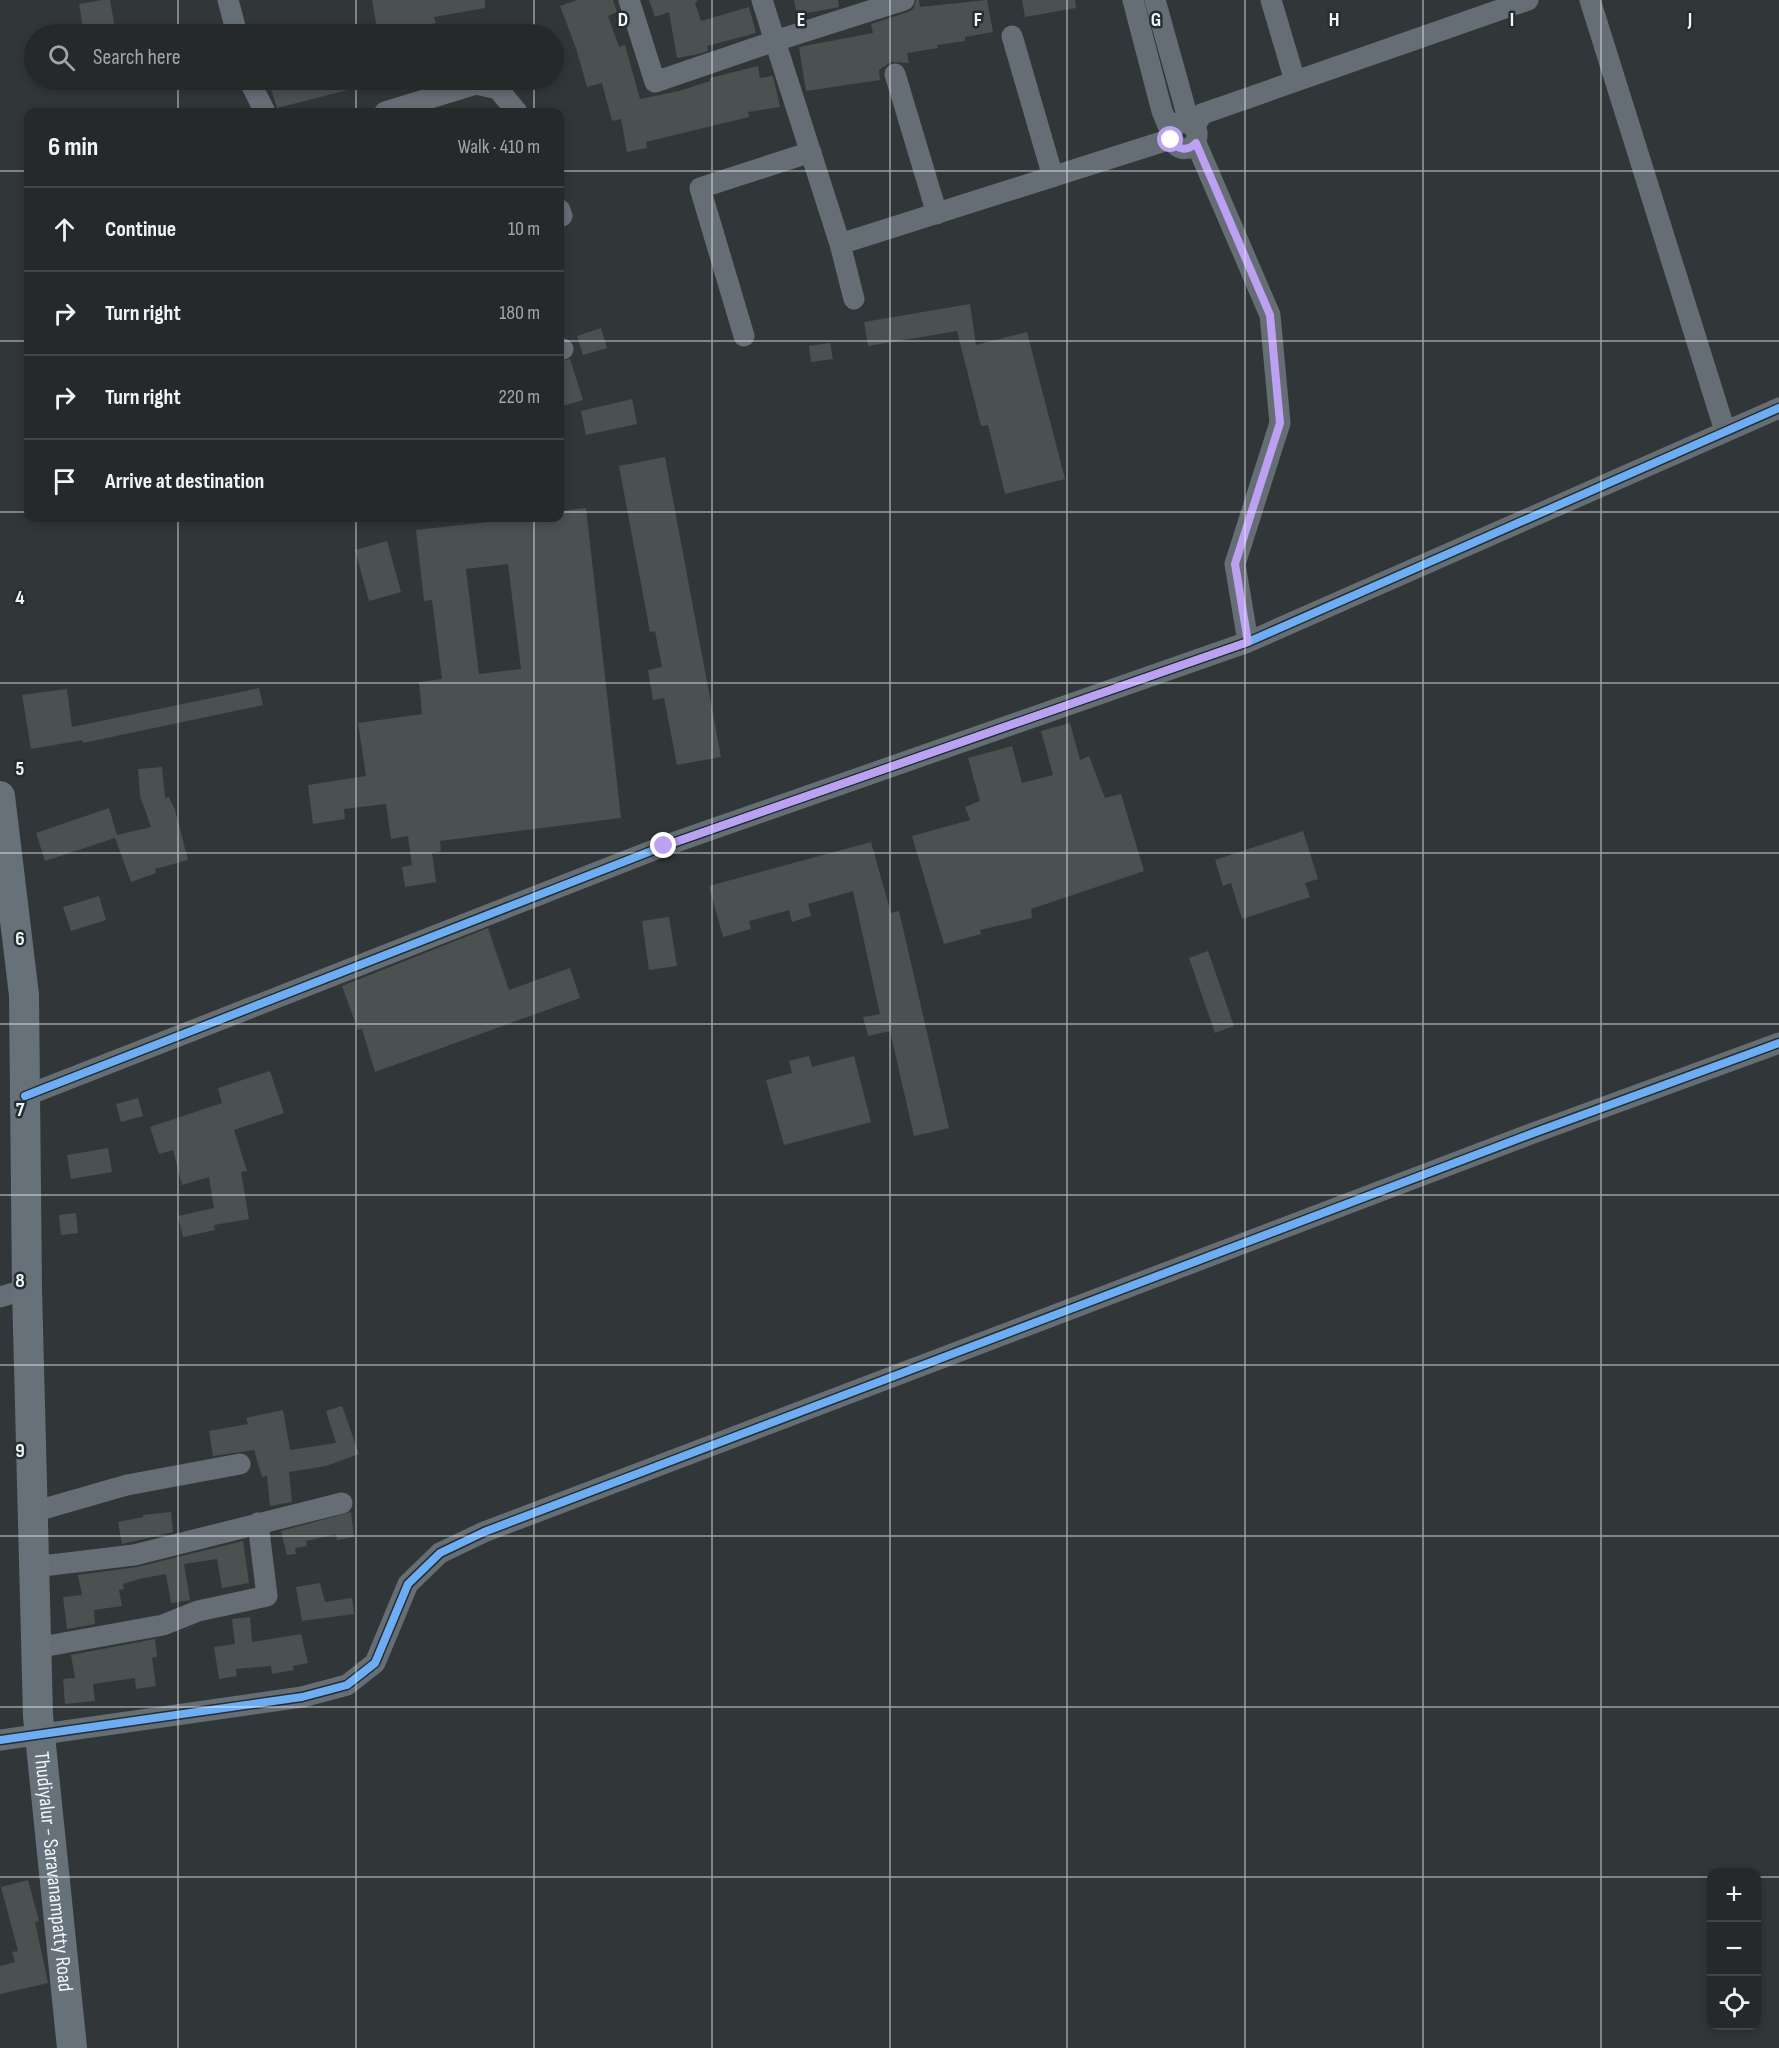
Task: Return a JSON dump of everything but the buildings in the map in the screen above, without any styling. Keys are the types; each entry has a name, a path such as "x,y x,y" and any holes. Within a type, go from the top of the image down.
{"main road":[{"name":"Thudiyalur - Saravanampatty Road","path":"0,796 24,995 25,1096 14,1293 33,1512 40,1736 72,2048"}],"street":[{"path":"228,0 234,24"},
{"path":"628,0 655,82 898,1"},
{"path":"762,0 840,244 854,299"},
{"path":"1133,0 1171,136 1179,148 1185,149 1202,114 1295,81 1482,8 1528,0"},
{"path":"1155,0 1193,131 1270,315 1280,423 1235,564 1248,642"},
{"path":"1271,0 1295,81"},
{"path":"1590,0 1725,432"},
{"path":"1012,36 1053,177"},
{"path":"896,74 937,214"},
{"path":"254,90 263,108"},
{"path":"425,106 457,90"},
{"path":"500,90 514,108"},
{"path":"840,244 1053,177 1171,136"},
{"path":"744,336 700,188 811,152"},
{"path":"25,1096 664,846 1248,642 1779,408"},
{"path":"0,1740 302,1697 347,1685 375,1663 408,1584 440,1553 484,1532 1524,1136 1779,1043"},
{"path":"33,1512 128,1485 240,1464"},
{"path":"34,1567 134,1555 342,1503"},
{"path":"36,1648 163,1625 198,1611 267,1596 258,1523"}],"cycle path":[{"path":"25,1096 664,846 1248,642 1779,408"},
{"path":"0,1740 302,1697 347,1685 375,1663 408,1584 440,1553 484,1532 1536,1132 1779,1043"}],"route":[{"path":"664,846 1248,642 1235,564 1280,423 1270,315 1196,143 1191,148 1185,149 1174,145 1171,140"}]}
